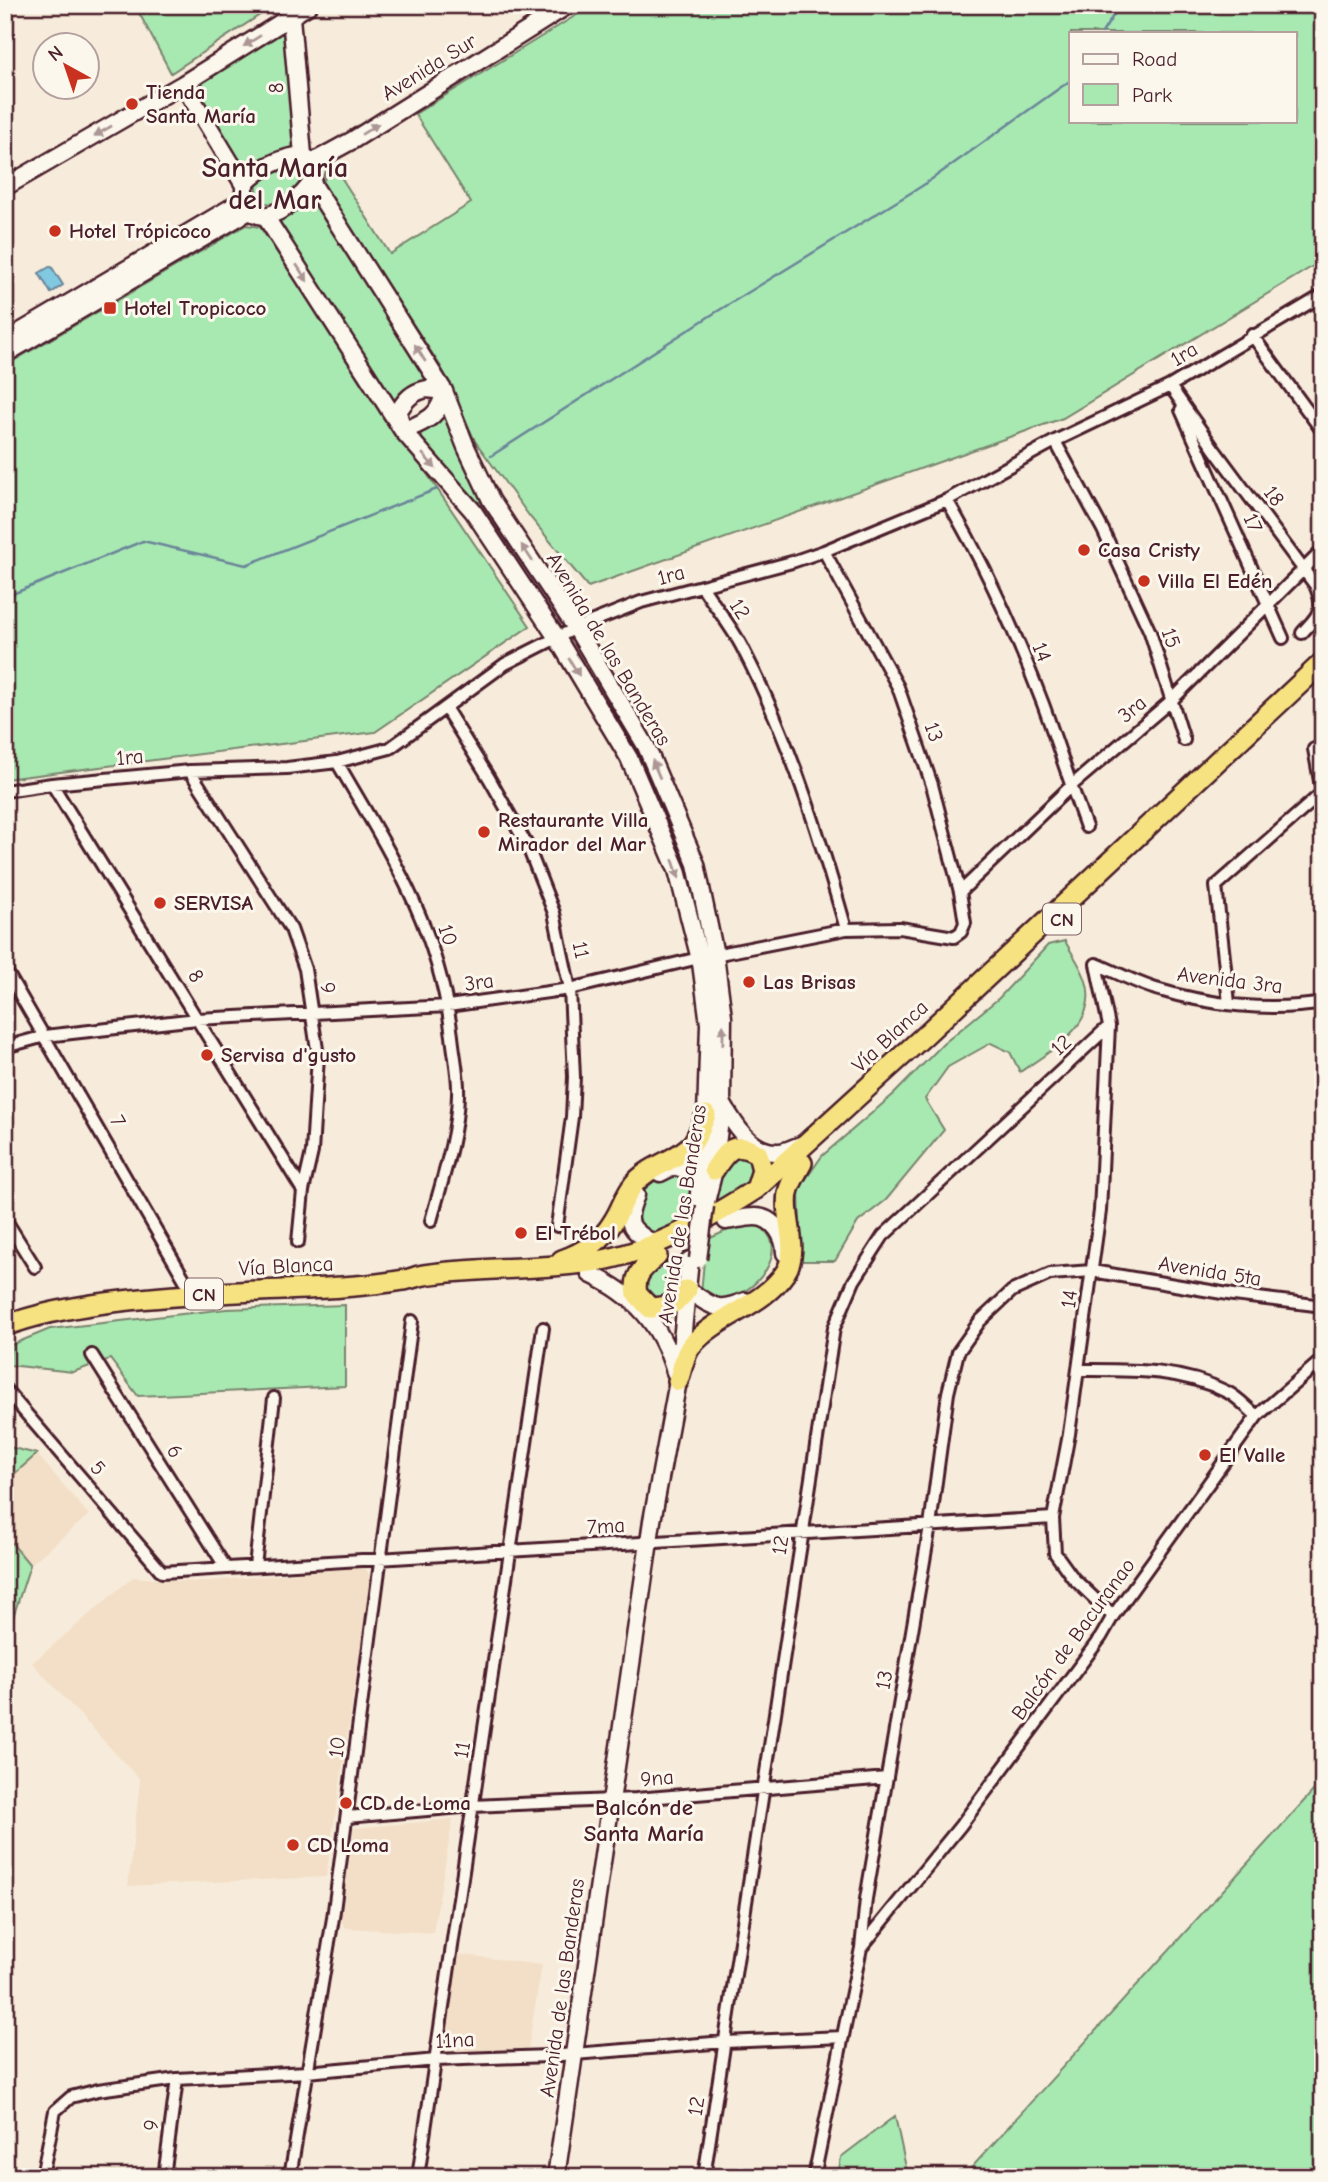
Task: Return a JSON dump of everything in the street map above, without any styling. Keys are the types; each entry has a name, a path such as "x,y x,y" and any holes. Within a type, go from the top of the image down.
{"highway":[{"name":"Vía Blanca","path":"5,1326 55,1312 136,1300 405,1280 423,1275 599,1261 655,1250 756,1189 1323,662"},
{"name":"Vía Blanca","path":"405,1280 424,1284 590,1274 726,1221 766,1196 1323,675"},
{"path":"539,1267 577,1254 598,1241 612,1224 633,1185 649,1170 673,1158 693,1143 714,1109"},
{"path":"707,1176 725,1153 736,1147 748,1148 758,1154 762,1170 756,1189"},
{"path":"678,1381 690,1347 710,1329 767,1294 787,1271 792,1250 787,1214 788,1191 802,1163"},
{"path":"655,1250 636,1278 637,1294 650,1307 666,1307 678,1303 690,1292"}],"main road":[{"path":"5,187 183,84 309,5"},
{"name":"Avenida Sur","path":"250,203 253,175 268,165 286,157 307,159 568,5"},
{"name":"8","path":"291,17 307,159"},
{"path":"183,84 250,203"},
{"path":"307,159 314,174 312,183"},
{"name":"Avenida Sur","path":"5,341 250,203 283,208 300,197 312,183"},
{"name":"Avenida de las Banderas","path":"312,183 444,391 491,500 576,628 646,746 696,864 707,956 714,1109 707,1176 678,1381 649,1543 556,2177"},
{"name":"Avenida Sur","path":"5,354 250,203"},
{"name":"Avenida de las Banderas","path":"250,203 403,431 473,512 556,638 629,758 677,870 707,956"},
{"path":"417,391 444,391 443,403 427,421 403,431 398,412 406,398 417,391"},
{"path":"714,1109 750,1141 765,1149 781,1153 807,1143"},
{"path":"655,1250 630,1224 629,1211 637,1193 652,1177 674,1166 707,1176"},
{"path":"690,1292 712,1307 726,1308 745,1301 781,1268 786,1251 783,1237 772,1224 757,1217 726,1221"},
{"path":"590,1274 611,1284 648,1316 660,1331 678,1381"}],"street":[{"name":"1ra","path":"5,791 190,771 286,768 337,762 390,748 505,664 576,628 641,602 824,551 947,499 1055,441 1170,386 1323,295"},
{"path":"1252,335 1323,432"},
{"name":"18","path":"1170,386 1214,449 1304,567 1320,596 1321,608 1318,616 1302,633"},
{"name":"17","path":"1170,386 1283,638"},
{"name":"15","path":"1055,441 1103,530 1150,632 1184,740"},
{"name":"14","path":"947,499 1002,604 1043,705 1086,827"},
{"name":"3ra","path":"960,892 1071,786 1172,700 1323,550"},
{"name":"13","path":"824,551 898,687 932,785 960,892 965,923 961,932 954,937"},
{"name":"12","path":"702,586 741,646 781,730 817,829 846,929"},
{"name":"11","path":"446,709 528,847 554,913 570,989 574,1077 572,1116 557,1226"},
{"path":"1229,1003 1216,886 1323,794 1314,749 1323,763"},
{"name":"10","path":"337,762 399,867 418,906 432,944 448,1006 458,1095 450,1146 431,1221"},
{"name":"9","path":"190,771 290,929 305,969 318,1056 317,1103 298,1242"},
{"name":"8","path":"52,784 303,1191"},
{"name":"3ra","path":"5,1047 45,1036 197,1019 448,1006 570,989 707,956 846,929 900,928 954,937"},
{"name":"14","path":"1096,964 1108,1026 1100,1210 1078,1370 1053,1518 1055,1553 1073,1578 1112,1616"},
{"name":"Avenida 3ra","path":"1096,964 1155,989 1191,998 1268,1008 1323,1003"},
{"name":"7","path":"5,969 193,1294"},
{"name":"12","path":"705,2177 834,1328 854,1282 883,1236 1108,1026"},
{"path":"5,1219 35,1267"},
{"name":"13","path":"814,2177 861,1948 866,1899 930,1526 946,1406 958,1352 980,1321 1012,1291 1050,1274 1092,1271"},
{"name":"Avenida 5ta","path":"1092,1271 1234,1295 1323,1306"},
{"name":"10","path":"290,2177 333,1919 412,1321"},
{"name":"11","path":"418,2177 512,1551 542,1328"},
{"name":"6","path":"92,1355 226,1568"},
{"name":"Balcón de Bacuranao","path":"861,1948 961,1825 1101,1637 1112,1616 1256,1416 1323,1359"},
{"path":"1078,1370 1136,1370 1184,1375 1229,1393 1256,1416"},
{"name":"5","path":"5,1389 162,1572"},
{"path":"256,1566 274,1398"},
{"name":"7ma","path":"162,1572 1053,1518"},
{"name":"9na","path":"347,1817 887,1778"},
{"name":"11na","path":"44,2177 55,2112 71,2097 98,2090 177,2079 307,2072 436,2060 843,2037"},
{"name":"9","path":"164,2177 177,2079"}],"shaded area":[{"path":"37,1454 89,1515 30,1565 5,1535 5,1482"},
{"path":"365,1567 371,1578 326,1877 128,1886 140,1780 32,1663 133,1577 196,1582"},
{"path":"453,1819 433,1933 345,1928 341,1920 354,1828"},
{"path":"458,1954 542,1965 528,2049 442,2052"}],"green space":[{"path":"142,5 275,5 171,73 137,9"},
{"path":"593,5 1323,5 1323,260 1063,418 588,587 530,517 475,441 441,367 323,186 326,170 334,166 390,254 471,203 415,114"},
{"path":"280,33 285,34 288,39 294,148 245,169 240,168 195,93 198,83"},
{"path":"294,164 303,173 295,191 278,202 270,204 262,201 257,182 285,166"},
{"path":"312,199 428,381 408,388 393,406 274,221 296,210 306,200"},
{"path":"246,225 260,227 530,626 375,732 5,779 5,366"},
{"path":"445,413 482,499 480,502 476,502 415,434"},
{"path":"1065,941 1086,981 1088,997 1086,1011 1070,1035 1020,1072 1010,1052 991,1043 948,1067 925,1099 944,1130 886,1200 858,1222 835,1261 801,1261 799,1189 822,1156 894,1094 943,1044 999,998 1048,945"},
{"path":"735,1153 753,1158 752,1182 713,1206 721,1169"},
{"path":"679,1171 690,1186 687,1219 657,1231 644,1233 635,1226 639,1197 656,1180"},
{"path":"755,1223 767,1233 772,1244 772,1257 766,1269 757,1281 734,1297 722,1300 708,1298 701,1293 706,1240 741,1224"},
{"path":"682,1257 681,1288 674,1296 646,1300 645,1272"},
{"path":"345,1305 345,1386 138,1396 110,1359 73,1372 9,1365 11,1345 50,1329 226,1309"},
{"path":"5,1446 37,1454 5,1482"},
{"path":"5,1535 30,1565 5,1642"},
{"path":"1323,1780 1323,2177 963,2177"},
{"path":"895,2116 908,2177 838,2177 841,2157"}],"water":[{"path":"51,266 63,285 51,293 39,273"}],"waterway":[{"path":"1103,32 1120,5"},
{"path":"491,456 713,314 922,186 1069,81"},
{"path":"5,597 143,541 246,565 437,489"}],"place":[{"name":"Tienda Santa María","path":"132,104"},
{"name":"Hotel Trópicoco","path":"55,231"},
{"name":"Hotel Tropicoco","path":"110,308"},
{"name":"Casa Cristy","path":"1084,550"},
{"name":"Villa El Edén","path":"1144,581"},
{"name":"Restaurante Villa Mirador del Mar","path":"484,832"},
{"name":"SERVISA","path":"160,903"},
{"name":"Las Brisas","path":"749,982"},
{"name":"Servisa d'gusto","path":"207,1055"},
{"name":"El Trébol","path":"521,1233"},
{"name":"El Valle","path":"1205,1455"},
{"name":"CD de Loma","path":"346,1803"},
{"name":"CD Loma","path":"293,1845"}],"district":[{"name":"Santa María del Mar","path":"275,183"},
{"name":"Balcón de Santa María","path":"644,1820"}]}
